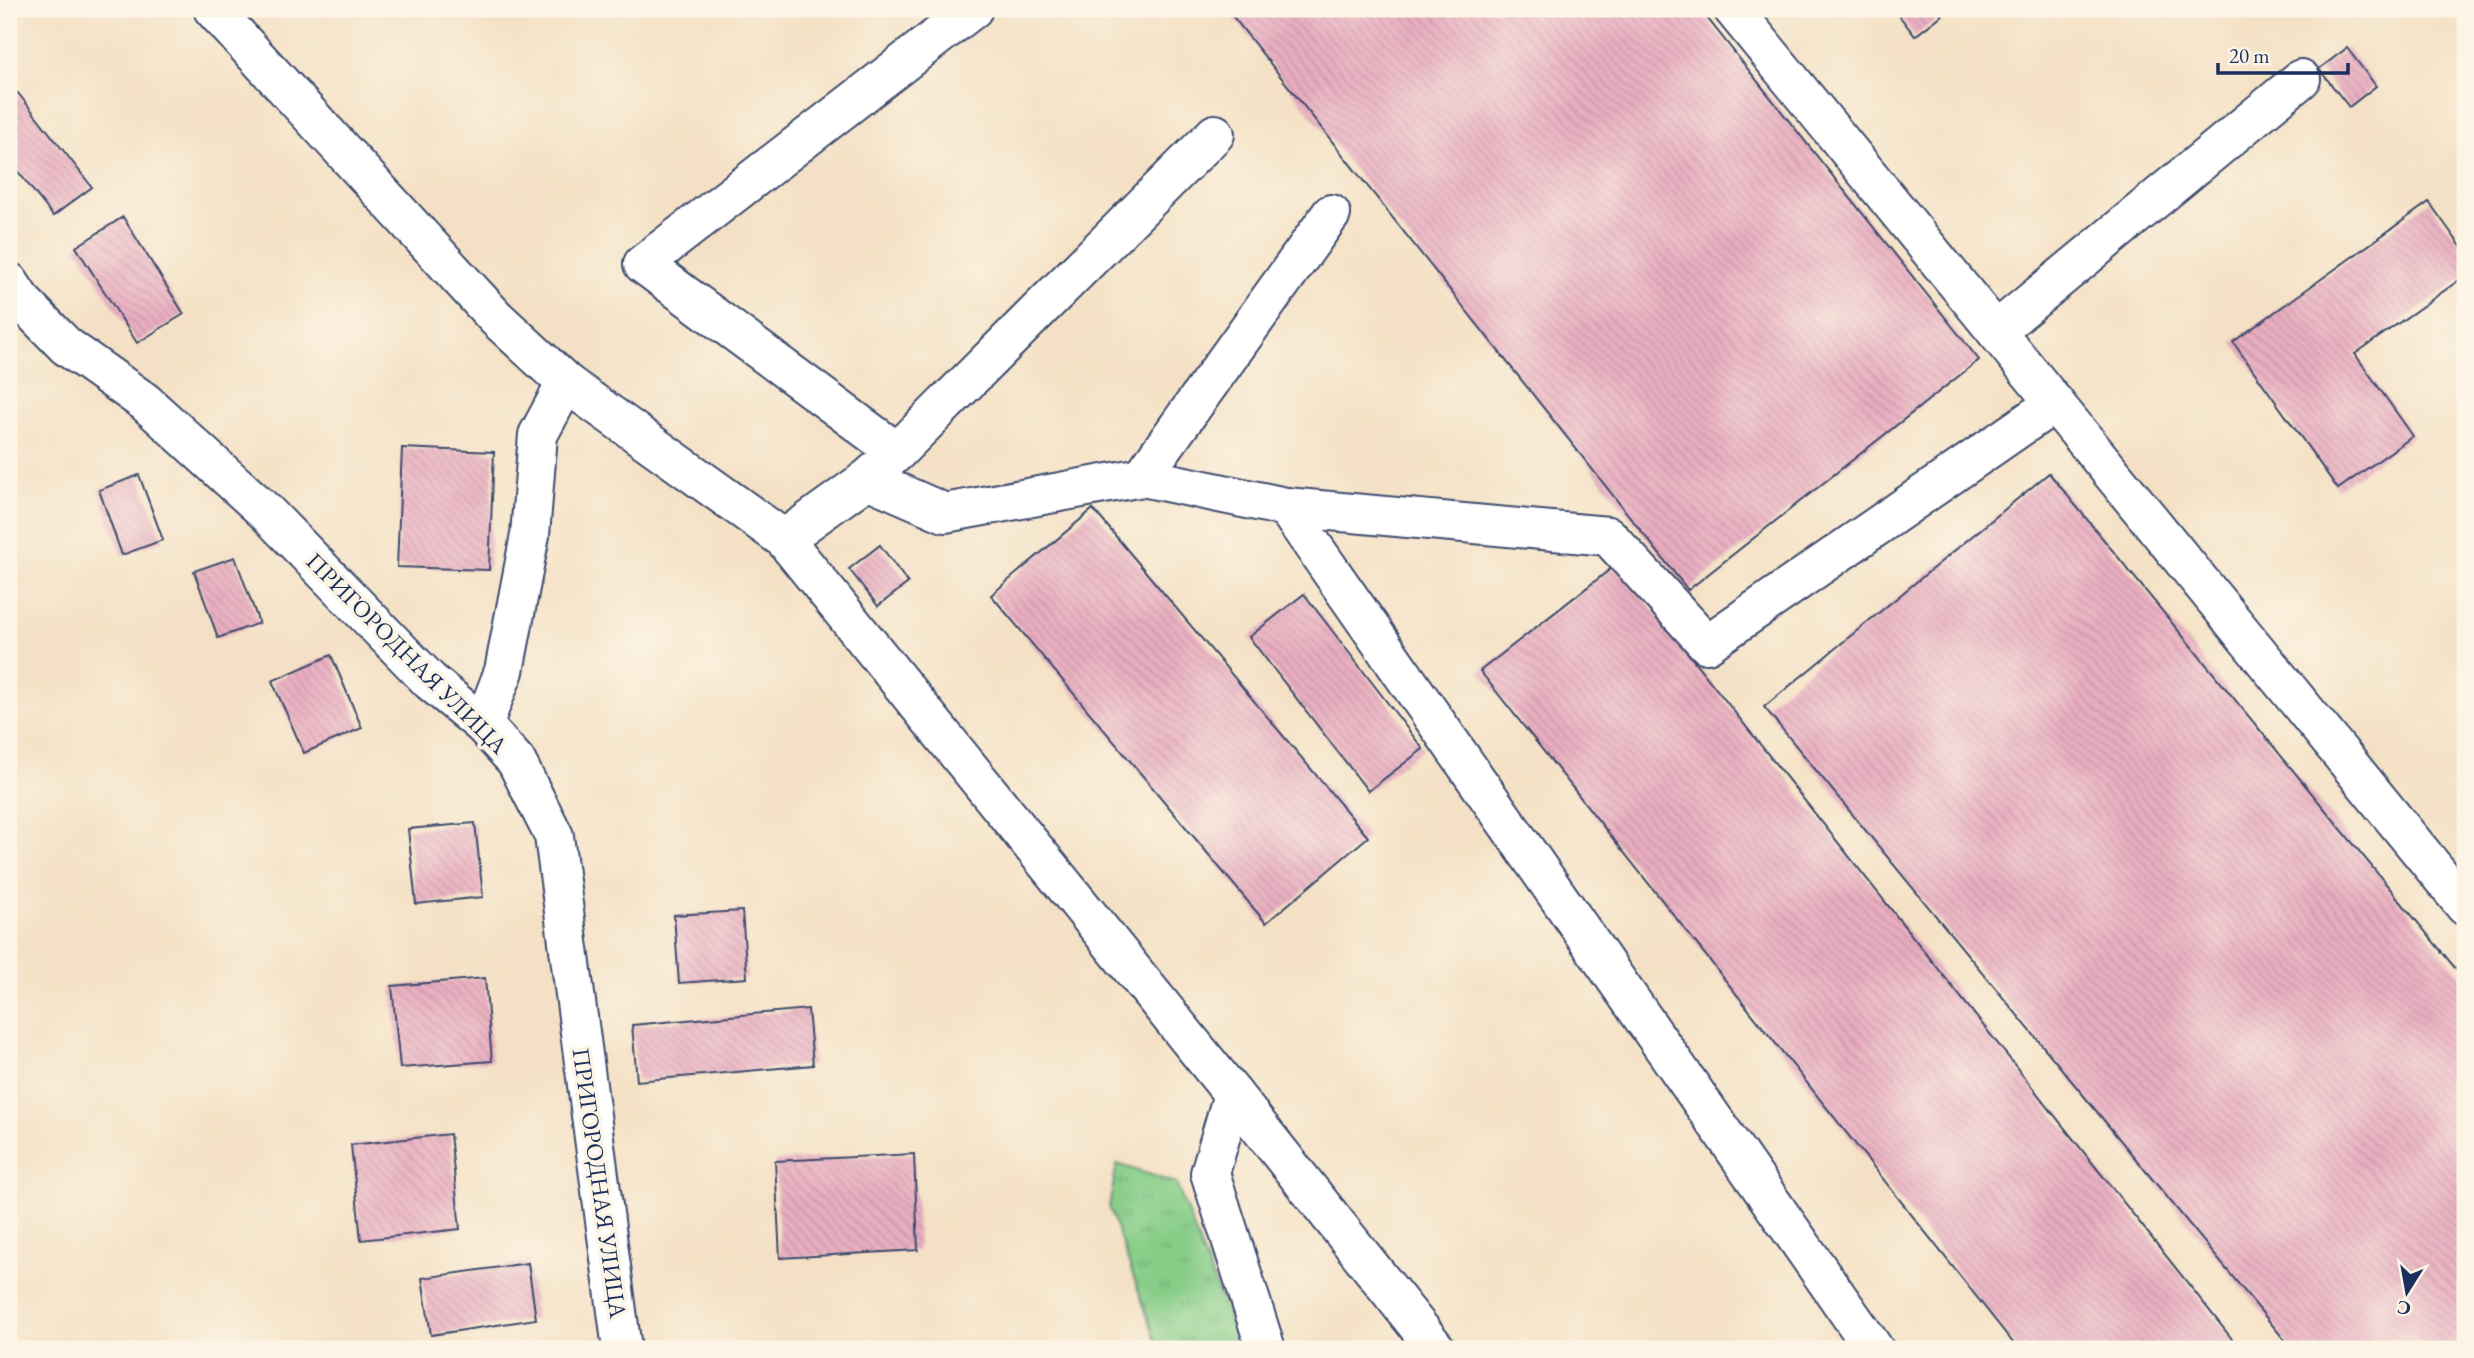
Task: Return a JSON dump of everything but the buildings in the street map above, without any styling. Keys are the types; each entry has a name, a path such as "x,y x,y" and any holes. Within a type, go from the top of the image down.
{"street":[{"path":"213,9 496,318 566,383 784,539 1436,1349"},
{"path":"897,452 643,264 973,9"},
{"path":"1733,9 2465,906"},
{"path":"1996,331 2301,79"},
{"path":"784,539 867,479 897,452 1215,134"},
{"path":"1142,477 1332,214"},
{"name":"ПРИГОРОДНАЯ УЛИЦА","path":"9,282 21,300 66,346 145,402 267,513 430,681 483,725 516,761 554,836 622,1349"},
{"path":"483,725 504,671 530,535 538,435 566,383"},
{"path":"867,479 945,513 1142,477 1286,507 1608,536 1707,644 2055,404"},
{"path":"1286,507 1874,1349"},
{"path":"1233,1094 1210,1173 1266,1349"}],"green space":[{"path":"1117,1164 1176,1183 1240,1349 1159,1349 1109,1207"}]}
